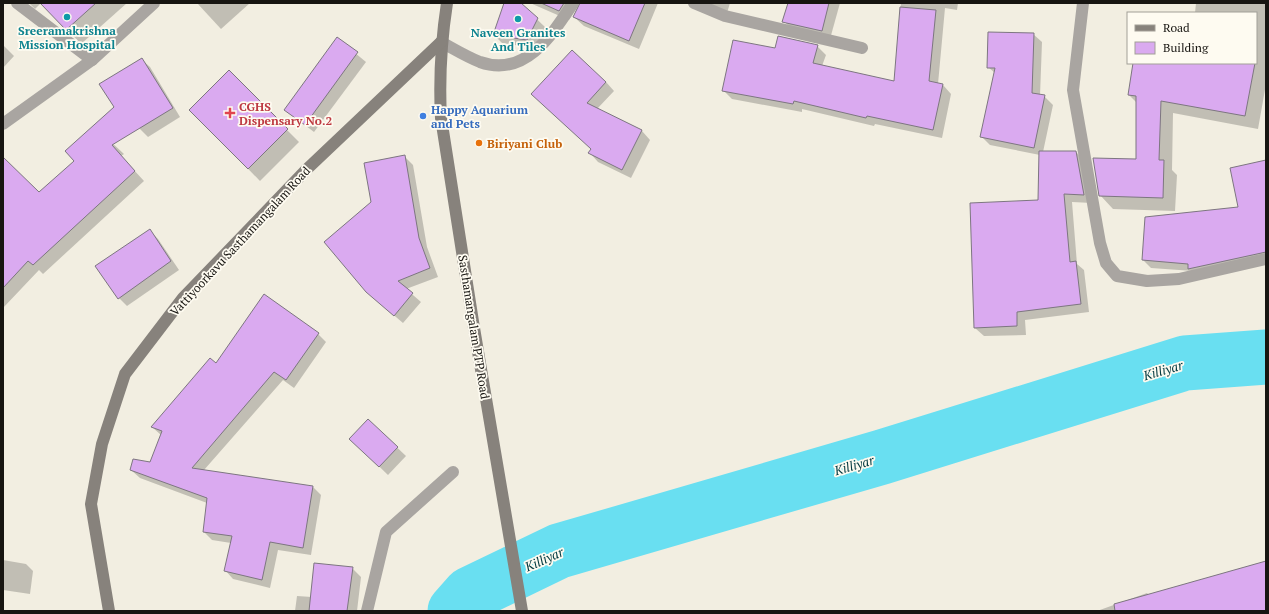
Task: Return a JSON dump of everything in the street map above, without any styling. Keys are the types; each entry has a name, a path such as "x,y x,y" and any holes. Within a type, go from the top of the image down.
{"main road":[{"path":"441,42 447,3"},
{"name":"Sasthamangalam PTP Road","path":"441,42 439,86 441,118 474,328 522,611"},
{"name":"Vattiyoorkavu Sasthamangalam Road","path":"109,611 91,504 102,444 125,374 183,298 307,169 441,42"}],"street":[{"path":"17,3 92,60"},
{"path":"3,124 92,60 154,3"},
{"path":"441,42 480,62 495,65 514,64 526,59 545,42 573,3"},
{"path":"694,3 725,16 862,48"},
{"path":"1083,3 1073,90 1100,243 1106,263 1117,276 1148,281 1179,279 1266,259"},
{"path":"367,611 386,532 453,472"}],"building":[{"name":"Sreeramakrishna Mission Hospital","path":"40,3 96,3 66,30"},
{"name":"Naveen Granites And Tiles","path":"504,3 521,3 538,18 527,40 493,35"},
{"path":"541,3 564,3 559,11"},
{"path":"580,3 645,3 629,41 573,17"},
{"path":"788,3 829,3 822,31 782,22"},
{"path":"900,7 936,10 929,81 943,84 933,130 867,116 866,118 794,101 793,104 722,91 733,40 775,48 778,36 818,45 813,63 894,81"},
{"path":"988,32 1034,33 1032,93 1045,95 1034,148 980,137 995,68 987,68"},
{"path":"337,37 358,52 305,125 284,110"},
{"path":"572,50 606,82 587,103 642,130 622,170 588,153 591,149 531,94"},
{"path":"142,58 173,108 112,145 135,171 33,265 28,261 3,288 3,157 39,192 74,161 65,151 114,107 99,84"},
{"path":"1133,64 1255,64 1245,116 1161,101 1159,160 1164,160 1163,198 1099,196 1093,158 1136,159 1136,96 1128,95"},
{"path":"229,70 288,129 248,169 189,110"},
{"path":"1039,151 1076,151 1084,195 1064,194 1070,262 1076,261 1081,304 1017,312 1017,326 974,328 970,203 1038,200"},
{"path":"405,155 419,238 430,268 398,281 413,293 394,316 366,292 324,242 371,202 364,163"},
{"path":"1266,160 1266,252 1188,269 1188,264 1142,260 1145,217 1238,207 1230,168"},
{"path":"150,229 171,261 118,299 95,266"},
{"path":"264,294 319,333 286,380 274,372 192,468 313,486 303,548 270,542 262,580 224,571 232,536 203,532 207,498 130,470 133,459 150,462 162,431 151,427 210,358 216,363"},
{"path":"368,419 398,447 379,467 349,439"},
{"path":"1266,561 1266,611 1115,611 1114,604"},
{"path":"314,563 353,567 347,611 309,611"}],"waterway":[{"name":"Killiyar","path":"455,611 470,594 559,551 882,457 1185,363 1266,357"}],"place":[{"name":"Sreeramakrishna Mission Hospital","path":"67,17"},
{"name":"Naveen Granites And Tiles","path":"518,19"},
{"name":"CGHS Dispensary No.2","path":"230,113"},
{"name":"Happy Aquarium and Pets","path":"423,116"},
{"name":"Biriyani Club","path":"479,143"}]}
